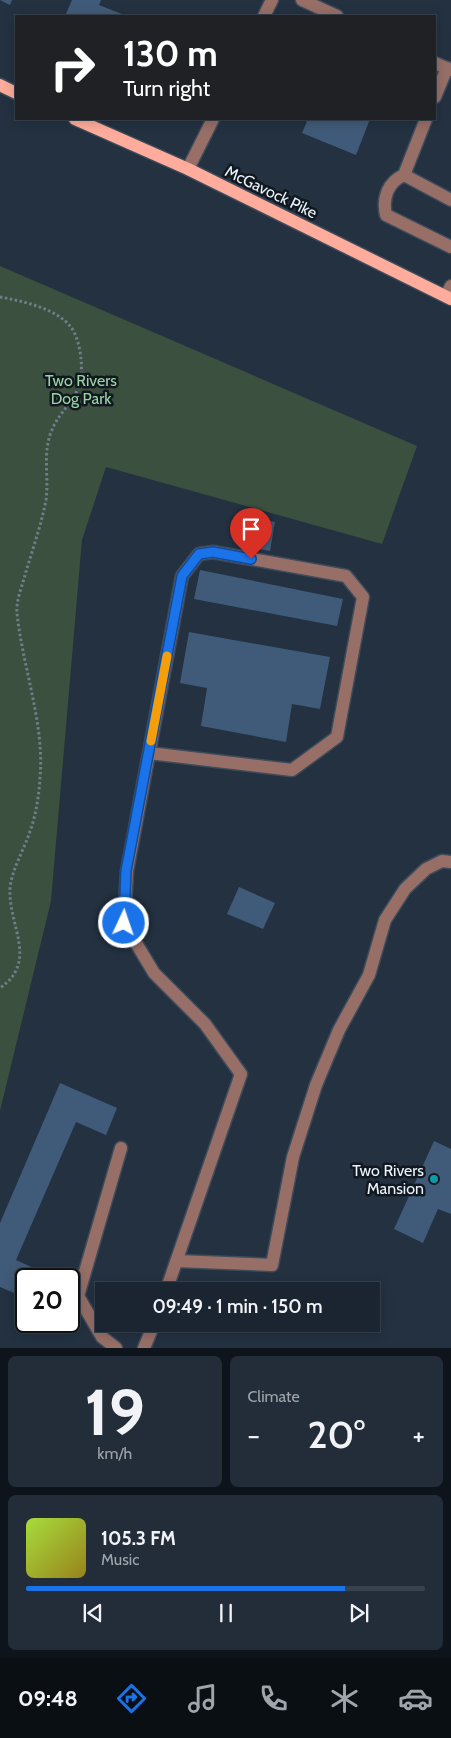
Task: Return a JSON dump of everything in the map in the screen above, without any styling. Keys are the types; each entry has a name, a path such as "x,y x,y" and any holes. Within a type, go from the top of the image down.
{"main road":[{"path":"0,85 15,92"},
{"name":"McGavock Pike","path":"77,120 188,168 449,294"}],"street":[{"path":"264,15 272,0"},
{"path":"302,0 335,15"},
{"path":"436,94 444,67"},
{"path":"188,168 212,120"},
{"path":"426,120 404,175 394,179 383,202 386,215 451,246"},
{"path":"404,175 451,200"},
{"path":"149,752 292,770 319,752 337,737 362,597 354,584 346,576 213,552 199,554 182,576 126,871 124,923 154,973 205,1024 240,1074 169,1282"},
{"path":"177,1261 272,1265 293,1157 316,1085 339,1030 369,975 385,920 405,890 426,869 442,861 451,862"},
{"path":"116,1348 102,1337 78,1296 121,1148"},
{"path":"144,1348 151,1332"}],"path":[{"path":"0,297 33,305 58,316 70,326 75,334 82,378 79,390 51,432 47,446 46,500 17,602 19,627 39,744 41,775 30,831 11,883 10,898 20,962 15,973 0,988"}],"green space":[{"name":"Two Rivers Dog Park","path":"0,266 417,446 382,544 106,467 82,540 51,901 0,1111"}],"building":[{"path":"0,0 12,0 10,5"},
{"path":"72,0 101,0 99,5 124,15 65,15"},
{"path":"308,120 370,120 356,155 302,133"},
{"path":"247,517 275,522 270,551 242,546"},
{"path":"200,570 343,599 337,626 194,599"},
{"path":"189,632 330,657 320,709 292,704 286,742 201,726 207,688 180,683"},
{"path":"239,887 275,903 263,929 227,914"},
{"path":"60,1083 117,1108 106,1135 76,1122 16,1260 34,1268 15,1268 15,1293 0,1287 0,1223"},
{"name":"Two Rivers Mansion","path":"434,1141 451,1149 451,1214 438,1209 423,1243 394,1229"}],"slow traffic":[{"path":"151,741 167,656"}],"place":[{"name":"Two Rivers Mansion","path":"434,1179"}],"route":[{"path":"124,923 126,871 182,576 199,554 213,552 251,559"}]}
